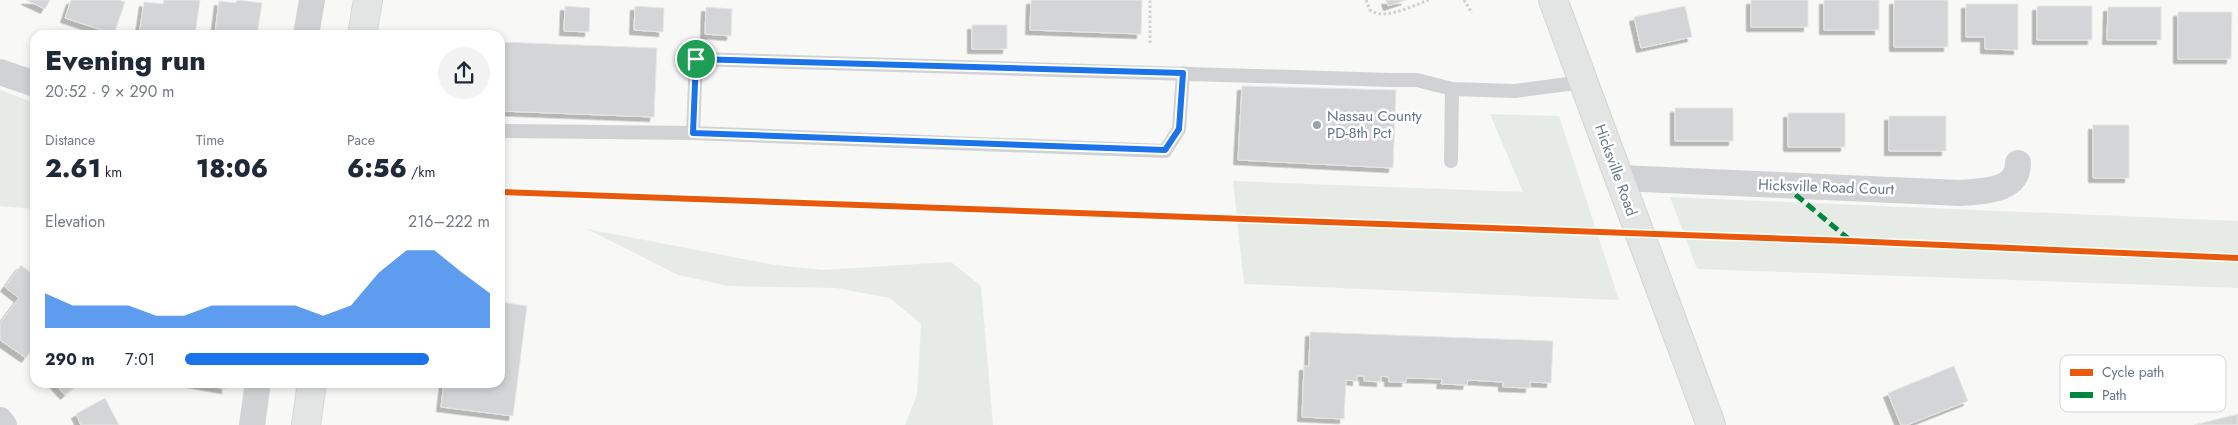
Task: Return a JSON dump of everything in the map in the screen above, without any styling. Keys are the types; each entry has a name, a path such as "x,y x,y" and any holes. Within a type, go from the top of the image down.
{"main road":[{"path":"363,30 368,0"},
{"name":"Hicksville Road","path":"1553,0 1711,425"},
{"path":"306,425 311,388"}],"street":[{"path":"307,30 312,0"},
{"path":"0,72 30,82"},
{"name":"Hicksville Road Court","path":"1619,178 1960,193 1989,190 2012,182 2018,172 2018,163"},
{"path":"252,425 257,388"},
{"path":"0,420 4,425"}],"lane":[{"path":"693,133 696,59 1417,80 1452,89 1515,91 1583,82"},
{"path":"505,131 693,133 1165,150 1179,129 1183,73"},
{"path":"1451,161 1452,89"}],"path":[{"path":"1150,0 1150,43"},
{"path":"1366,0 1370,10 1377,13 1391,13 1429,0"},
{"path":"1464,0 1472,13"}],"shaded area":[{"path":"0,90 30,101 30,209 0,206"},
{"path":"1490,114 1559,116 1619,300 1244,284 1233,181 1523,192"},
{"path":"1670,197 2238,221 2238,288 1697,269"},
{"path":"587,229 775,265 823,270 951,262 981,286 993,425 905,425 917,395 921,324 890,298 836,288 728,286 678,275"}],"building":[{"path":"26,0 50,0 45,9"},
{"path":"71,0 119,0 125,2 115,30 102,30 65,18"},
{"path":"164,0 200,0 196,30 140,30 144,2 163,4"},
{"path":"237,0 262,3 258,30 215,30 219,1 236,3"},
{"path":"1031,0 1142,0 1141,34 1030,30"},
{"path":"1386,0 1406,0 1388,6"},
{"path":"1751,0 1808,0 1808,27 1751,27"},
{"path":"1824,0 1879,0 1879,30 1824,30"},
{"path":"1894,0 1948,0 1948,47 1894,47"},
{"path":"1966,4 2018,4 2018,50 1985,49 1985,37 1966,37"},
{"path":"565,6 590,8 589,32 564,31"},
{"path":"635,6 664,8 663,32 634,30"},
{"path":"1685,6 1692,37 1641,48 1634,17"},
{"path":"2037,6 2092,6 2092,40 2037,40"},
{"path":"706,7 732,9 731,36 705,34"},
{"path":"2108,7 2161,7 2161,40 2107,40"},
{"path":"2178,12 2232,12 2231,59 2178,59"},
{"path":"972,25 1007,25 1007,49 972,49"},
{"path":"505,42 657,48 654,117 505,111"},
{"name":"Nassau County PD-8th Pct","path":"1242,86 1396,90 1393,168 1238,160"},
{"path":"1675,108 1733,108 1733,141 1675,141"},
{"path":"1788,113 1845,113 1845,147 1788,147"},
{"path":"1889,116 1946,116 1946,151 1889,151"},
{"path":"2093,125 2129,125 2129,178 2093,178"},
{"path":"21,265 30,272 30,352 26,358 0,340 0,323 19,298 5,287"},
{"path":"505,303 527,306 513,416 441,407 443,388 505,388"},
{"path":"1310,332 1553,341 1551,383 1530,382 1530,388 1503,387 1503,382 1468,380 1467,385 1441,384 1442,379 1406,378 1406,382 1389,382 1389,377 1381,376 1381,382 1364,381 1364,376 1357,376 1357,381 1346,380 1344,419 1302,417 1304,366 1309,366"},
{"path":"1954,366 1968,401 1907,425 1901,425 1888,393"},
{"path":"59,388 73,388 65,395"},
{"path":"105,398 119,425 81,425 76,414"},
{"path":"2238,414 2238,425 2194,425"}],"marked path":[{"path":"1784,185 1851,241"}],"cycle path":[{"path":"505,192 1850,241 2238,258"}],"place":[{"name":"Nassau County PD-8th Pct","path":"1317,125"}],"route":[{"path":"696,59 1183,73 1182,106 1179,129 1165,150 693,133 696,59"}]}
